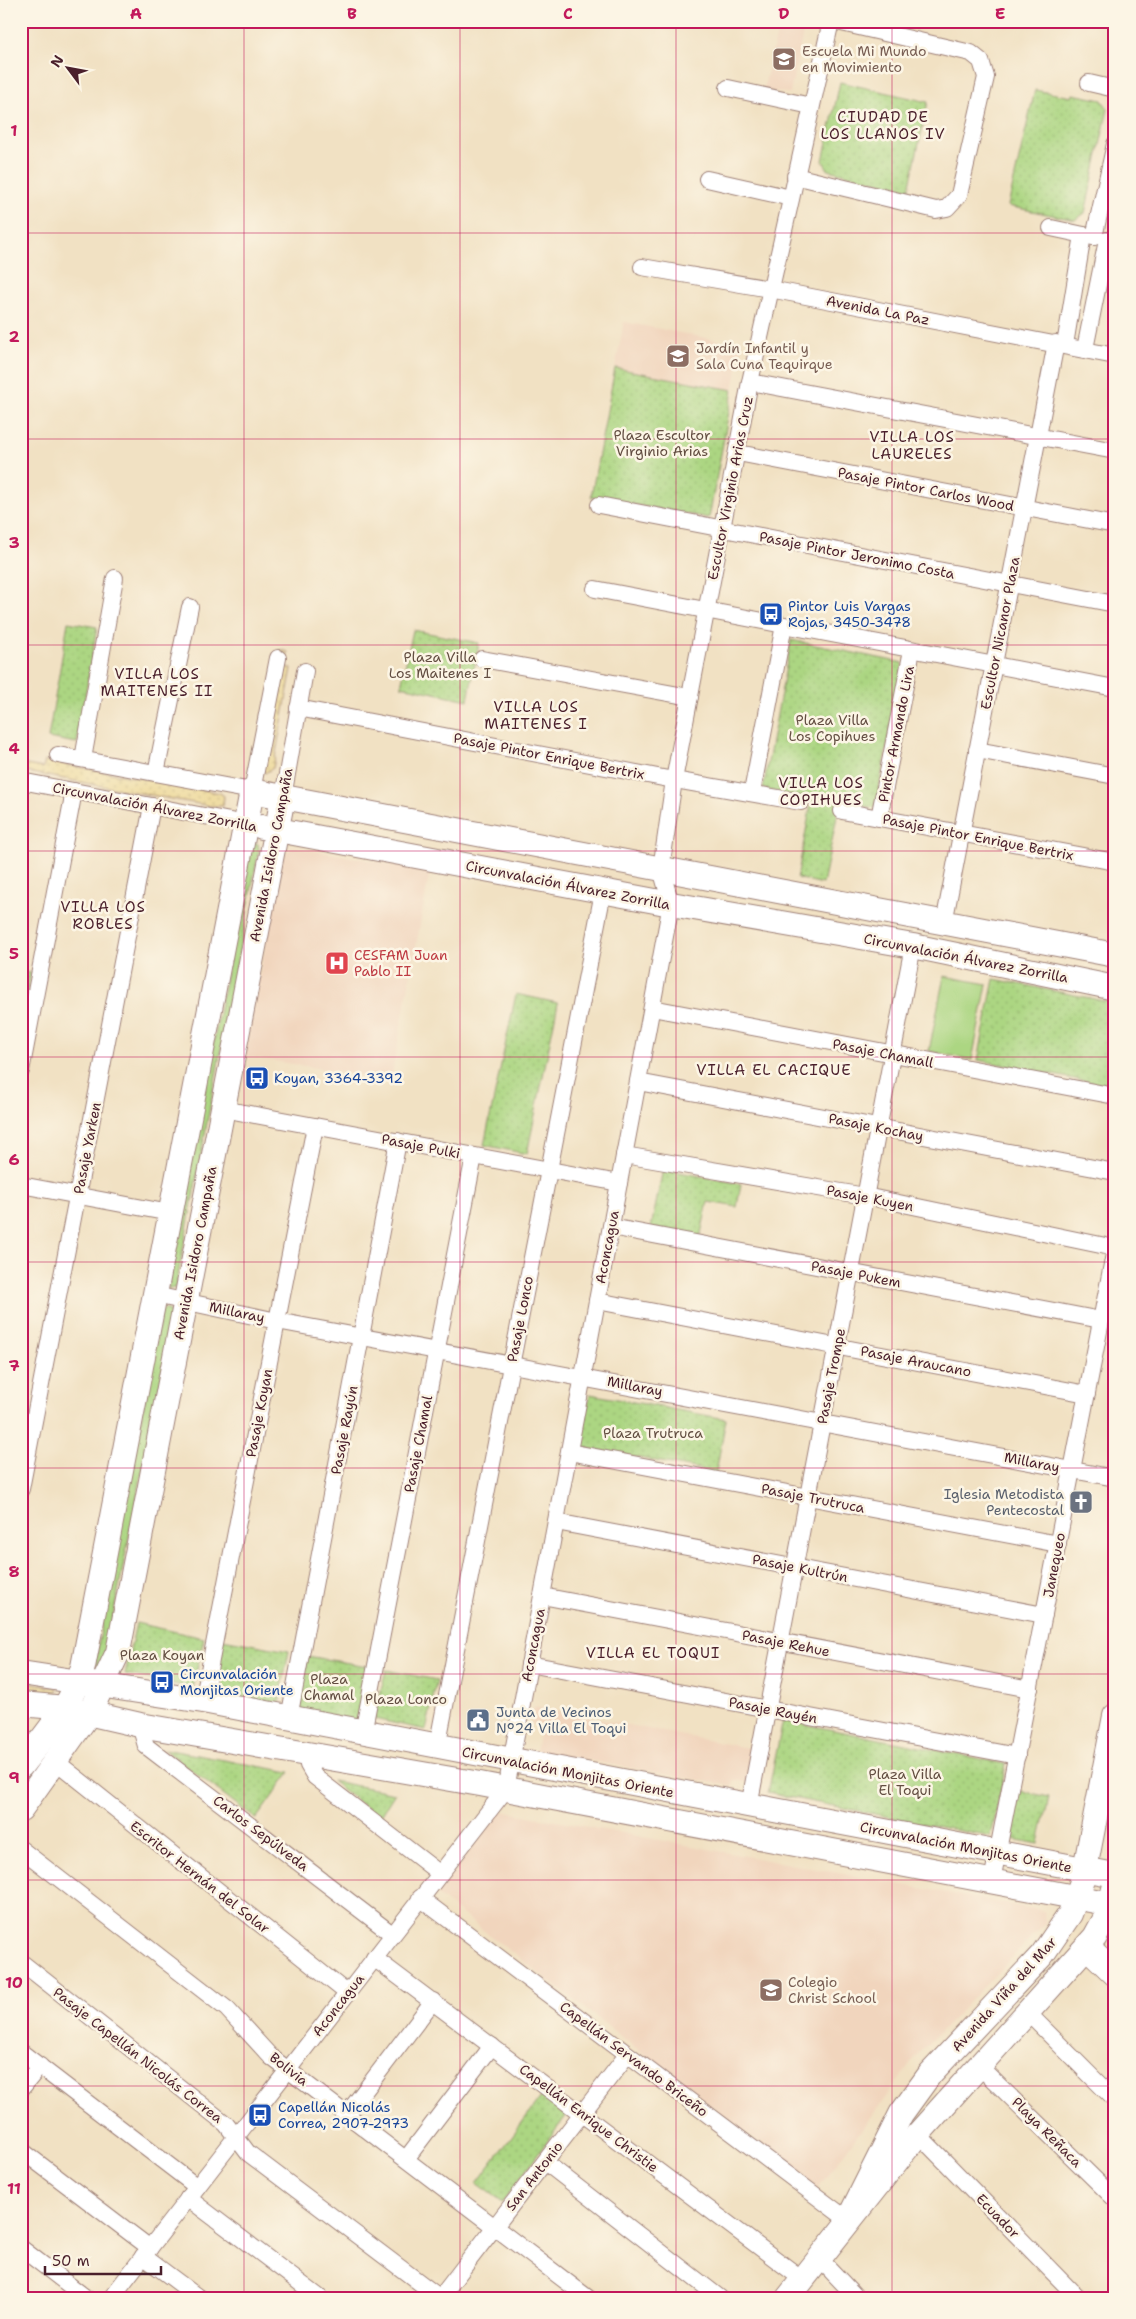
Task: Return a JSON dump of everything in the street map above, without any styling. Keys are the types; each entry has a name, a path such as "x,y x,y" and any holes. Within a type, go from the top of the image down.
{"street":[{"name":"Escultor Virginio Arias Cruz","path":"661,869 674,780 738,453 750,382 795,176 832,21"},
{"path":"795,176 936,210 947,208 959,195 986,77 981,61 971,52 832,21"},
{"path":"1090,83 1115,89"},
{"path":"728,88 811,106"},
{"path":"1085,350 1115,144"},
{"path":"707,179 791,198"},
{"path":"1051,228 1100,238"},
{"name":"Escultor Nicanor Plaza","path":"944,923 1038,436 1060,344 1100,238"},
{"name":"Avenida La Paz","path":"642,267 770,289 1115,356"},
{"path":"750,382 1115,451"},
{"name":"Pasaje Pintor Carlos Wood","path":"738,453 1115,525"},
{"name":"Pasaje Pintor Jeronimo Costa","path":"598,506 1115,604"},
{"path":"83,759 115,578"},
{"path":"595,589 1115,688"},
{"path":"156,773 190,607"},
{"path":"752,792 784,625"},
{"name":"Pintor Armando Lira","path":"879,818 912,650"},
{"path":"21,1766 66,1708 78,1682 278,658"},
{"path":"482,659 690,697"},
{"name":"Avenida Isidoro Campaña","path":"21,1809 54,1760 90,1712 118,1652 283,797 305,671"},
{"name":"Pasaje Pintor Enrique Bertrix","path":"298,708 674,780 801,802"},
{"path":"977,750 1115,776"},
{"path":"58,755 1115,955"},
{"name":"Circunvalación Álvarez Zorrilla","path":"21,781 603,892 914,946 1115,988"},
{"path":"21,1071 74,791"},
{"name":"Pasaje Yarken","path":"21,1489 26,1433 78,1195 152,806"},
{"name":"Pasaje Pintor Enrique Bertrix","path":"842,811 1115,862"},
{"name":"Aconcagua","path":"111,2298 506,1789 671,904 661,869"},
{"name":"Pasaje Lonco","path":"437,1747 603,892"},
{"name":"Pasaje Trompe","path":"749,1806 914,946"},
{"name":"Pasaje Chamall","path":"652,1008 1115,1096"},
{"name":"Pasaje Kochay","path":"638,1082 1115,1172"},
{"name":"Pasaje Pulki","path":"223,1108 619,1183"},
{"name":"Pasaje Koyan","path":"203,1701 314,1126"},
{"name":"Pasaje Rayún","path":"289,1718 398,1141"},
{"name":"Pasaje Kuyen","path":"624,1155 866,1196 1115,1248"},
{"name":"Pasaje Chamal","path":"363,1732 474,1156"},
{"path":"21,1185 170,1212"},
{"name":"Pasaje Pukem","path":"611,1227 1101,1320"},
{"name":"Janequeo","path":"992,1881 1115,1248"},
{"name":"Millaray","path":"154,1295 277,1321 511,1363 1115,1478"},
{"name":"Pasaje Araucano","path":"597,1301 1087,1394"},
{"name":"Pasaje Trutruca","path":"569,1452 1058,1544"},
{"name":"Pasaje Kultrún","path":"556,1522 1044,1615"},
{"name":"Pasaje Rehue","path":"542,1596 1030,1689"},
{"name":"Pasaje Rayén","path":"529,1664 1017,1756"},
{"name":"Circunvalación Monjitas Oriente","path":"21,1673 203,1701 1115,1875"},
{"name":"Circunvalación Monjitas Oriente","path":"21,1704 90,1712 140,1725 506,1789 1077,1897 1113,1895"},
{"name":"Avenida Viña del Mar","path":"848,2220 901,2114 930,2074 1050,1946 1070,1914 1085,1870 1115,1716"},
{"name":"Carlos Sepúlveda","path":"140,1725 146,1746 392,1934"},
{"path":"306,1755 308,1765 315,1777 439,1874"},
{"name":"Escritor Hernán del Solar","path":"54,1760 346,1993"},
{"name":"Bolivia","path":"21,1849 227,2009 271,2057 588,2298"},
{"name":"Avenida Viña del Mar","path":"795,2289 918,2134 1087,1946 1101,1926 1113,1895"},
{"name":"Capellán Servando Briceño","path":"420,1898 848,2220"},
{"path":"1087,1946 1115,1974"},
{"name":"Capellán Enrique Christie","path":"374,1958 583,2112 795,2289"},
{"name":"Pasaje Capellán Nicolás Correa","path":"21,1962 226,2124 248,2152 440,2298"},
{"path":"347,2114 433,2002"},
{"path":"1028,2013 1115,2100"},
{"path":"406,2159 492,2046"},
{"path":"21,2052 320,2298"},
{"name":"San Antonio","path":"440,2298 627,2055"},
{"path":"21,2089 40,2066"},
{"name":"Playa Reñaca","path":"979,2066 1115,2199"},
{"path":"896,2125 897,2131 904,2138 915,2137 918,2134"},
{"name":"Ecuador","path":"918,2134 1078,2298"},
{"path":"21,2150 147,2252 199,2298"},
{"path":"545,2162 720,2298"},
{"path":"21,2248 86,2298"},
{"path":"819,2258 857,2298"}],"shaded area":[{"name":"Escuela Mi Mundo en Movimiento","path":"780,21 802,24 804,28 790,93 763,91"},
{"name":"Jardín Infantil y Sala Cuna Tequirque","path":"624,322 742,345 733,390 615,368"},
{"name":"CESFAM Juan Pablo II","path":"294,847 430,871 391,1080 244,1056 283,854"},
{"path":"534,1707 753,1749 747,1782 733,1780 732,1786 536,1751 541,1726 531,1723"},
{"name":"Colegio Christ School","path":"501,1811 1044,1911 1045,1923 915,2058 818,2188 436,1894"}],"green space":[{"path":"840,82 928,102 909,189 828,170 823,161"},
{"path":"1035,90 1072,97 1073,94 1102,100 1108,109 1085,213 1075,220 1008,206"},
{"name":"Plaza Escultor Virginio Arias","path":"615,368 733,390 709,518 591,497"},
{"path":"68,622 97,627 77,743 48,738"},
{"name":"Plaza Villa Los Maitenes I","path":"413,630 479,643 468,700 401,686"},
{"name":"Plaza Villa Los Copihues","path":"791,640 903,663 875,808 840,802 823,884 797,878 812,799 763,789"},
{"path":"251,841 258,844 259,849 177,1281 175,1288 168,1289"},
{"path":"21,972 31,973 21,1022"},
{"path":"944,976 987,984 972,1060 929,1051"},
{"path":"994,979 1115,1003 1115,1087 978,1060"},
{"path":"516,994 558,1003 527,1154 484,1145"},
{"path":"663,1169 741,1184 737,1207 708,1202 700,1238 651,1228"},
{"path":"162,1309 168,1310 173,1319 103,1666 101,1673 93,1673"},
{"name":"Plaza Trutruca","path":"590,1394 726,1419 716,1472 580,1447"},
{"name":"Plaza Koyan","path":"136,1623 204,1638 193,1688 125,1674"},
{"path":"222,1639 289,1651 279,1704 212,1692"},
{"name":"Plaza Chamal","path":"307,1656 367,1666 357,1721 298,1709"},
{"name":"Plaza Lonco","path":"386,1670 437,1680 426,1730 374,1719"},
{"name":"Plaza Villa El Toqui","path":"783,1720 1006,1764 991,1837 768,1793"},
{"path":"164,1749 290,1772 256,1819"},
{"path":"332,1781 395,1793 379,1818"},
{"path":"1017,1790 1049,1797 1039,1844 1007,1838"},
{"path":"544,2093 569,2112 503,2202 477,2183"}],"sand":[{"path":"280,650 288,652 285,667 292,668 273,768 265,773 259,767"},
{"path":"45,761 220,793 224,796 223,806 210,806 21,771 21,764 43,768"},
{"path":"21,1681 58,1688 54,1699 21,1698"}],"place":[{"name":"Escuela Mi Mundo en Movimiento","path":"784,59"},
{"name":"Jardín Infantil y Sala Cuna Tequirque","path":"678,356"},
{"name":"Pintor Luis Vargas Rojas, 3450-3478","path":"771,614"},
{"name":"CESFAM Juan Pablo II","path":"337,963"},
{"name":"Koyan, 3364-3392","path":"257,1078"},
{"name":"Iglesia Metodista Pentecostal","path":"1081,1502"},
{"name":"Circunvalación Monjitas Oriente","path":"162,1682"},
{"name":"Junta de Vecinos N°24 Villa El Toqui","path":"478,1720"},
{"name":"Colegio Christ School","path":"771,1990"},
{"name":"Capellán Nicolás Correa, 2907-2973","path":"260,2115"}],"district":[{"name":"CIUDAD DE LOS LLANOS IV","path":"883,126"},
{"name":"VILLA LOS LAURELES","path":"912,446"},
{"name":"VILLA LOS MAITENES II","path":"157,682"},
{"name":"VILLA LOS MAITENES I","path":"536,716"},
{"name":"VILLA LOS COPIHUES","path":"821,792"},
{"name":"VILLA LOS ROBLES","path":"103,916"},
{"name":"VILLA EL CACIQUE","path":"774,1070"},
{"name":"VILLA EL TOQUI","path":"653,1653"}]}
